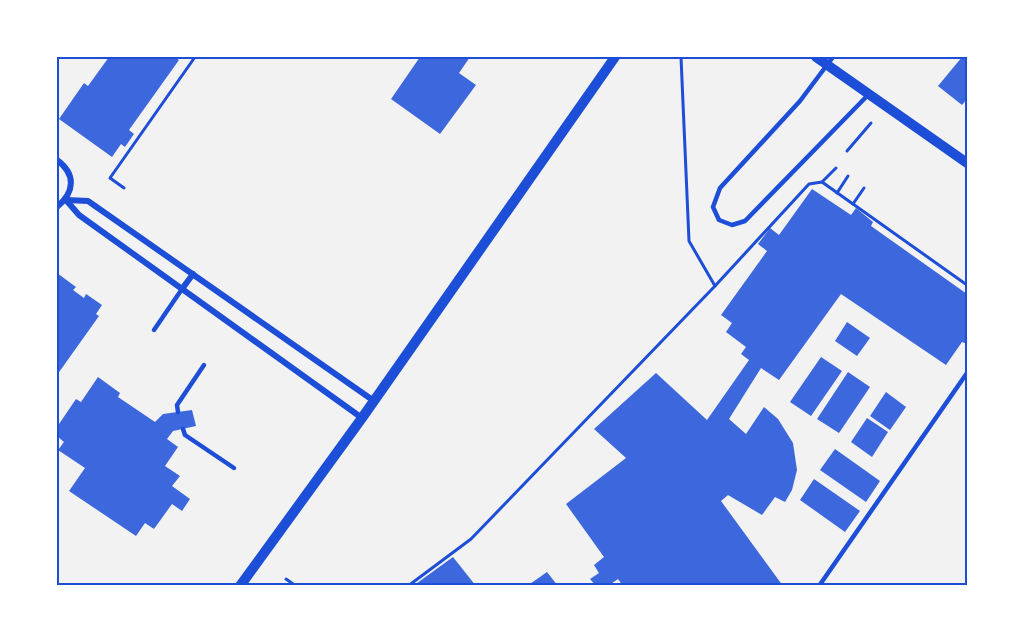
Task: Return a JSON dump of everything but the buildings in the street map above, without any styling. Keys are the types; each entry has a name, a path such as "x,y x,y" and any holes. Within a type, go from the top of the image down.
{"street":[{"path":"240,586 362,418 615,57"},
{"path":"816,57 831,61 869,94 967,163"},
{"path":"57,159 65,166 70,177 71,189 66,200 57,207"},
{"path":"66,200 88,201 374,400"},
{"path":"66,200 79,215 362,418"},
{"path":"182,290 193,274"}],"lane":[{"path":"831,61 800,101 720,188 713,207 719,220 732,225 745,221 869,94"},
{"path":"154,330 182,290"},
{"path":"178,412 177,405 204,365"},
{"path":"819,586 967,373"},
{"path":"183,429 185,435 234,468"}],"path":[{"path":"124,188 110,178 195,57"},
{"path":"681,57 689,241 716,286"},
{"path":"847,151 871,123"},
{"path":"408,586 471,538 716,286 809,184 822,182 836,168"},
{"path":"837,193 848,176"},
{"path":"822,182 967,285"},
{"path":"853,204 864,188"},
{"path":"286,579 296,586"}]}
